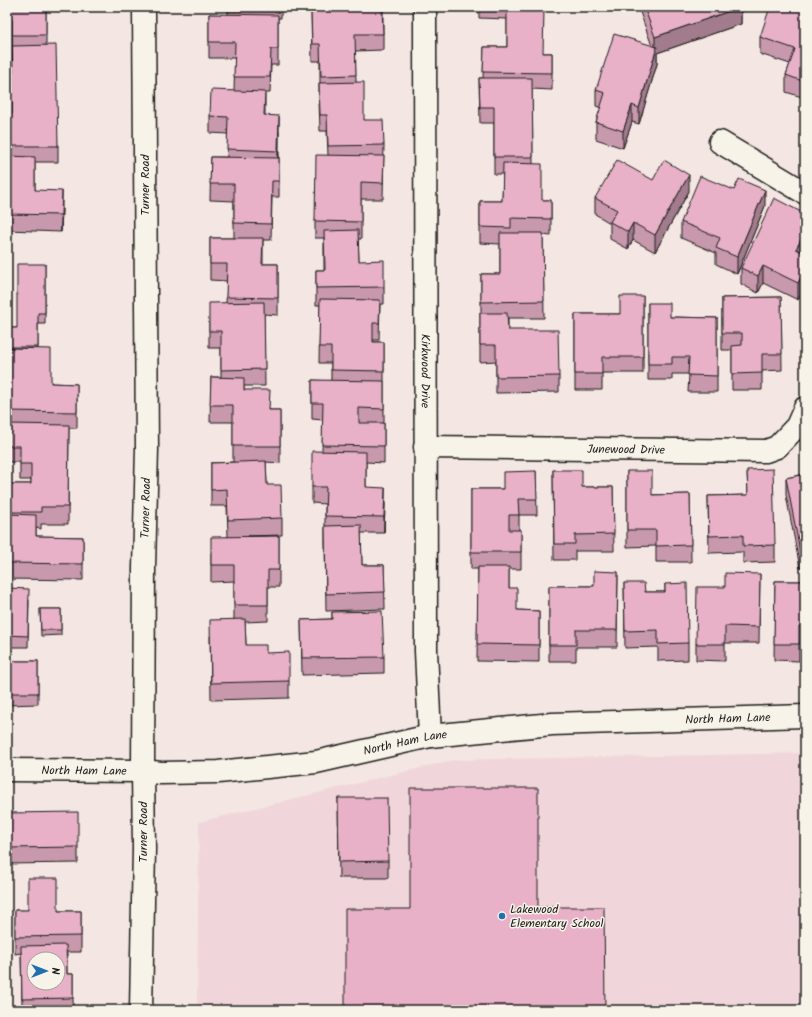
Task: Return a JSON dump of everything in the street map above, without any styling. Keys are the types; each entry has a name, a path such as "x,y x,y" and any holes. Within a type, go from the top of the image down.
{"street":[{"name":"Turner Road","path":"142,1010 144,848 144,568 147,448 144,7"},
{"name":"Kirkwood Drive","path":"425,7 426,651 430,736"},
{"path":"720,142 805,193"},
{"name":"Junewood Drive","path":"425,447 766,451 776,447 797,426 805,408"},
{"name":"North Ham Lane","path":"7,770 143,771 161,773 218,772 316,762 430,736 552,724 805,716"}],"shaded area":[{"name":"Lakewood Elementary School","path":"805,753 805,1010 197,1010 199,822 453,760"}],"building":[{"path":"7,7 46,7 46,35 12,35 12,20 7,20"},
{"path":"644,7 741,7 655,37"},
{"path":"770,7 805,7 805,82 786,75 795,49 760,37"},
{"path":"382,8 383,34 355,34 356,75 321,76 320,44 312,44 311,10"},
{"path":"507,9 544,10 543,53 552,53 552,73 483,72 484,47 507,47"},
{"path":"209,14 278,15 278,49 271,49 270,77 234,77 235,42 209,42"},
{"path":"614,34 657,47 639,108 632,105 623,131 596,122 605,93 596,90"},
{"path":"56,45 58,146 7,146 7,114 12,114 12,103 7,103 7,73 13,73 12,46"},
{"path":"479,78 532,78 533,157 494,157 494,107 480,107"},
{"path":"364,82 364,120 383,120 384,145 328,146 327,115 320,115 319,83"},
{"path":"211,90 265,92 264,115 279,116 278,151 227,149 228,117 210,116"},
{"path":"316,155 384,156 383,183 361,182 361,222 315,221"},
{"path":"7,156 35,157 35,190 62,191 61,215 7,214"},
{"path":"211,157 279,158 279,181 272,181 271,224 234,223 234,184 210,184"},
{"path":"617,160 653,180 664,160 689,175 655,235 633,223 628,232 610,222 617,210 595,198"},
{"path":"503,163 542,164 542,200 551,200 551,219 511,218 511,228 480,227 480,201 502,201"},
{"path":"700,176 734,190 739,179 765,190 737,257 716,248 720,238 681,222"},
{"path":"774,198 805,214 805,232 796,249 805,253 805,269 798,283 763,266 758,276 741,268"},
{"path":"358,230 359,261 384,260 384,287 316,288 316,270 325,270 324,231"},
{"path":"500,233 543,233 544,301 481,302 481,274 500,274"},
{"path":"210,238 263,238 262,264 278,264 278,298 226,297 227,264 210,264"},
{"path":"17,264 45,264 45,313 38,313 38,347 7,347 7,328 17,328"},
{"path":"620,296 643,296 643,357 602,357 602,374 575,374 575,314 620,314"},
{"path":"781,297 782,354 762,354 762,373 732,374 732,346 742,345 742,333 722,333 722,298"},
{"path":"320,299 380,300 379,323 373,323 373,342 384,342 384,371 331,370 331,347 319,347"},
{"path":"264,302 265,369 221,370 221,331 209,331 209,303"},
{"path":"648,303 670,303 670,317 717,318 717,376 688,375 689,357 672,357 672,364 648,364"},
{"path":"480,313 507,313 508,330 558,330 559,376 496,377 496,345 480,345"},
{"path":"7,348 51,349 51,383 77,384 77,412 7,411"},
{"path":"211,377 244,378 244,390 270,390 269,410 280,410 280,446 233,446 233,405 210,405"},
{"path":"312,380 384,381 384,409 359,408 359,423 384,423 384,446 322,445 323,403 312,403"},
{"path":"7,424 69,425 68,507 41,507 41,512 7,512 7,484 31,484 31,464 20,464 20,446 7,446"},
{"path":"312,451 366,452 366,487 385,488 384,517 325,516 326,487 312,487"},
{"path":"266,461 267,485 281,485 282,518 228,520 227,489 211,490 211,463"},
{"path":"773,469 775,545 743,546 743,535 709,536 708,496 748,495 747,470"},
{"path":"553,470 582,470 582,487 613,487 614,534 575,535 575,544 554,544"},
{"path":"536,471 537,499 518,499 519,515 509,515 509,530 521,530 521,552 471,552 471,489 503,489 503,472"},
{"path":"627,471 652,471 652,495 690,494 691,545 656,546 656,530 627,530"},
{"path":"805,474 805,550 800,551 786,478"},
{"path":"7,514 36,515 36,536 83,537 83,564 7,563"},
{"path":"361,525 362,565 384,565 385,592 326,594 325,526"},
{"path":"279,536 279,570 268,570 268,605 234,605 234,565 211,565 211,537"},
{"path":"478,567 509,567 509,588 517,588 517,610 539,611 539,645 477,644"},
{"path":"594,571 618,572 617,630 576,630 576,645 549,645 549,586 594,586"},
{"path":"725,573 760,574 759,627 725,626 725,644 696,644 697,587 725,587"},
{"path":"775,581 805,581 805,626 799,626 799,644 774,644"},
{"path":"624,583 644,583 645,592 665,592 665,584 687,583 688,643 658,644 658,630 625,631"},
{"path":"7,588 29,589 28,636 7,635"},
{"path":"40,609 61,609 61,630 41,630"},
{"path":"382,611 384,657 302,658 301,620 332,619 332,612"},
{"path":"245,619 246,645 266,645 266,653 289,652 289,681 211,683 210,620"},
{"path":"7,661 38,661 38,693 7,693"},
{"path":"410,788 538,788 538,907 604,907 605,1010 345,1010 345,909 410,909"},
{"path":"338,798 387,798 388,861 339,862"},
{"path":"78,812 78,847 7,848 7,813"},
{"path":"28,878 58,878 58,911 81,911 81,936 15,937 15,910 28,910"},
{"path":"66,945 67,974 73,974 73,998 22,999 21,946"},
{"path":"7,1006 46,1006 46,1010 7,1010"}],"place":[{"name":"Lakewood Elementary School","path":"502,916"}]}
